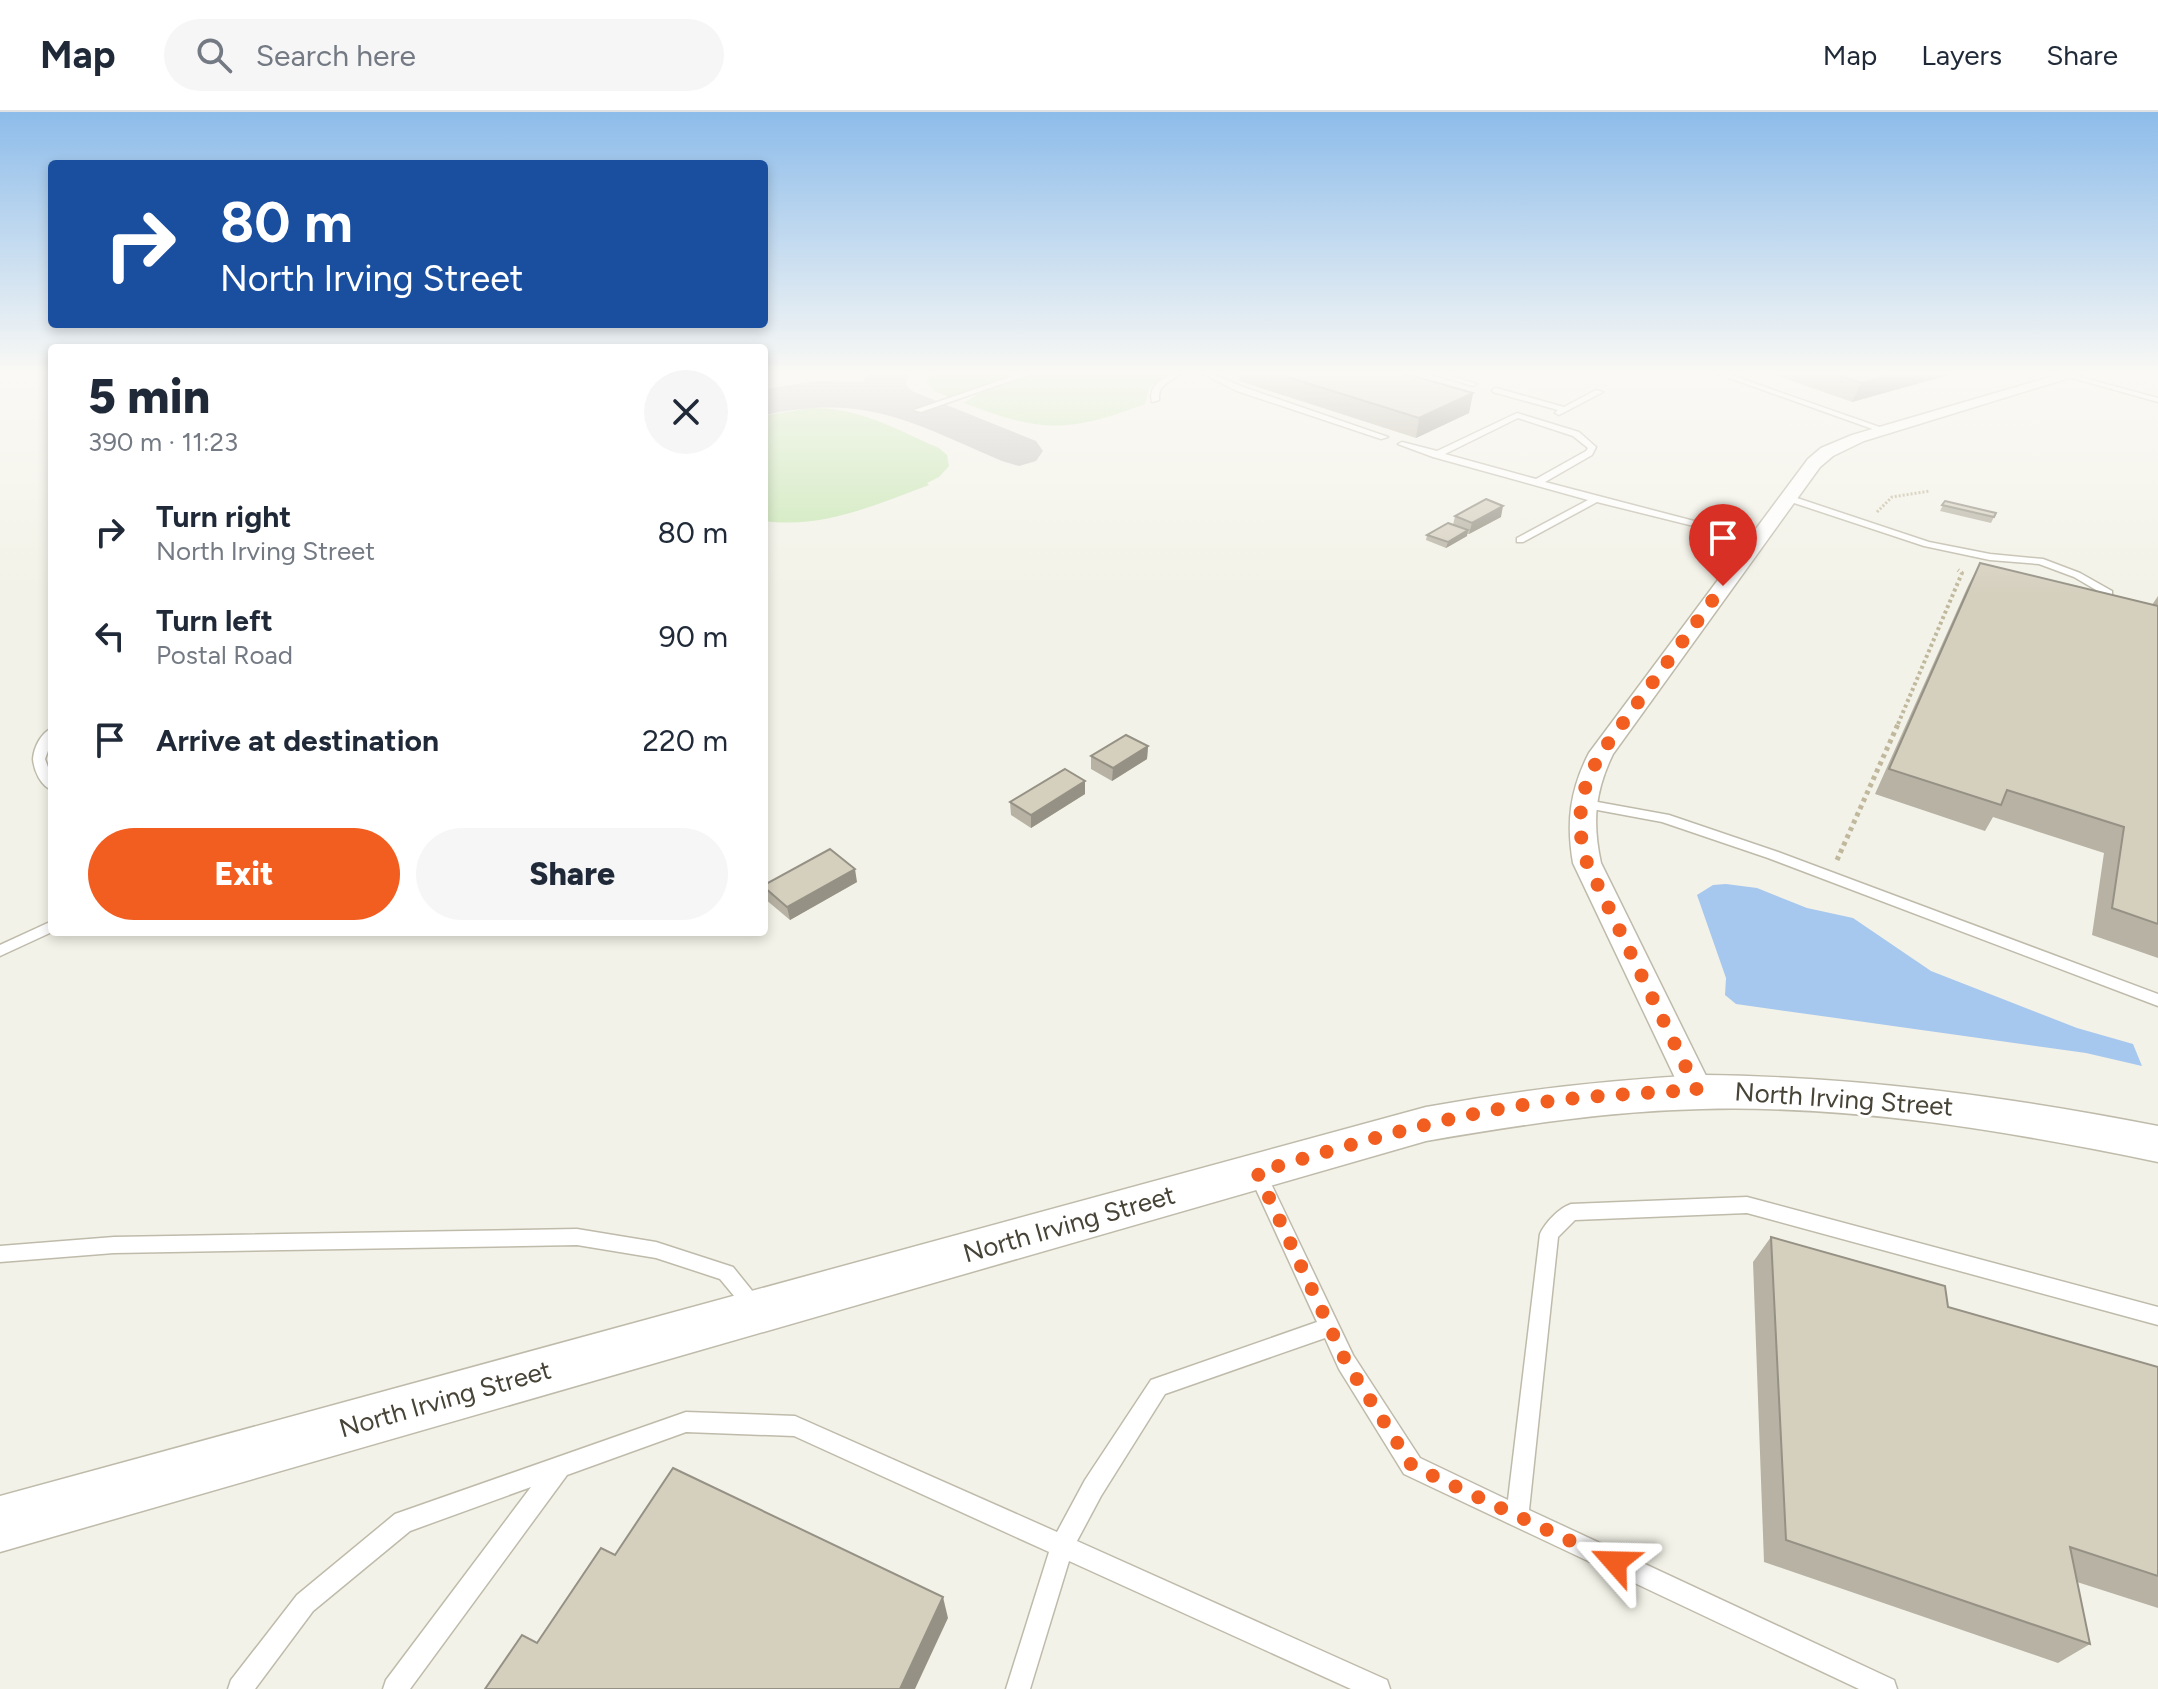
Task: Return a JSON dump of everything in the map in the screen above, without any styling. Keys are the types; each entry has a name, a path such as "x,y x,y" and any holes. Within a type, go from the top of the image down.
{"street":[{"path":"1697,1090 1594,880 1580,832 1581,803 1588,778 1601,753 1814,463 1838,448"},
{"name":"North Irving Street","path":"0,1525 1426,1124 1492,1110 1593,1096 1697,1090 1805,1092 1935,1103 2066,1124 2158,1144"}],"lane":[{"path":"1413,448 1596,499 1758,539"},
{"path":"1436,455 1451,448"},
{"path":"1538,482 1592,450 1591,448"},
{"path":"1788,498 1927,544 1990,557 2040,561 2077,575 2108,593 2107,604"},
{"path":"1520,540 1596,499"},
{"path":"48,738 37,754 38,768 48,781"},
{"path":"1581,803 1664,818 1830,876 2158,1000"},
{"path":"0,951 48,928"},
{"path":"1257,1172 1346,1362 1412,1466 1885,1689"},
{"path":"1517,1515 1549,1234 1571,1212 1747,1205 2158,1316"},
{"path":"0,1254 114,1245 577,1237 656,1250 726,1273 759,1311"},
{"path":"1018,1689 1062,1546 1093,1488 1158,1387 1329,1327"},
{"path":"240,1689 305,1603 403,1522 686,1422 795,1426 1378,1689"},
{"path":"395,1689 560,1466"}],"path":[{"path":"1872,526 1880,506 1904,491 1930,491"},
{"path":"1830,876 1962,573 1952,565"}],"green space":[{"path":"768,448 938,448 947,455 949,466 939,477 927,483 929,485 848,514 786,523 768,521"}],"water":[{"path":"1713,885 1757,888 1807,908 1853,918 1931,971 2077,1028 2133,1044 2142,1066 2086,1053 1736,1004 1725,995 1726,978 1697,895"}],"building":[{"path":"1486,499 1503,506 1472,523 1455,516"},
{"path":"1945,501 1996,513 1994,517 1942,505"},
{"path":"1448,523 1468,530 1448,542 1427,535"},
{"path":"1980,563 2158,606 2158,924 2112,908 2124,827 2007,790 2001,805 1889,769"},
{"path":"1126,735 1148,746 1113,768 1091,756"},
{"path":"1065,769 1085,781 1031,815 1010,802"},
{"path":"830,849 855,869 787,907 768,890 768,883"},
{"path":"1771,1237 1945,1286 1948,1307 2158,1367 2158,1576 2070,1547 2090,1644 1786,1540"},
{"path":"673,1468 943,1597 900,1689 485,1689 522,1635 537,1643 601,1548 615,1555"}],"taxiway":[{"path":"1011,448 1019,451"}],"route":[{"path":"1615,1562 1412,1466 1346,1362 1257,1172 1426,1124 1492,1110 1593,1096 1697,1090 1587,863 1580,832 1581,803 1588,778 1601,753 1723,586"}]}
